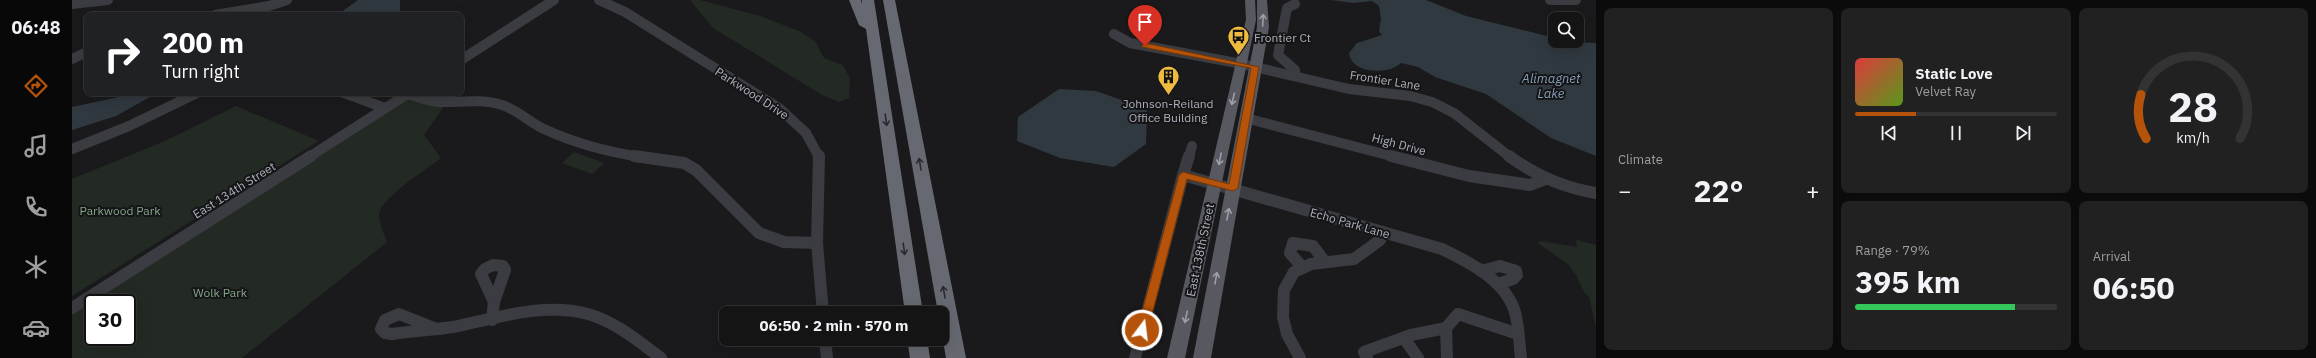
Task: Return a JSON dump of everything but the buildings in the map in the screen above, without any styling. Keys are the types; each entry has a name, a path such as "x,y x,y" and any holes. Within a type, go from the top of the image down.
{"highway":[{"path":"856,0 864,20 880,82"},
{"path":"868,0 913,306"},
{"path":"889,0 901,56 956,358"},
{"path":"899,0 901,56"},
{"path":"918,346 920,358"}],"main road":[{"name":"East 138th Street","path":"1176,358 1242,64 1251,20 1250,0"},
{"name":"East 138th Street","path":"1202,358 1263,26 1262,0"}],"street":[{"path":"72,4 108,0"},
{"path":"233,12 268,6 287,0"},
{"path":"464,58 554,0"},
{"name":"Parkwood Drive","path":"599,0 625,12 779,108 806,133 819,156 817,243 822,306"},
{"path":"1550,0 1576,0"},
{"path":"1295,4 1287,8 1278,55 1295,70 1295,76"},
{"name":"Frontier Lane","path":"1114,34 1130,43 1242,64 1349,89 1410,96 1432,102 1454,113 1510,157 1546,179 1582,192 1596,193"},
{"path":"72,59 84,53"},
{"path":"72,149 129,126 191,96"},
{"path":"352,96 385,108"},
{"name":"East 134th Street","path":"72,308 404,96"},
{"path":"418,96 436,102 481,101 499,104 512,108 542,128 568,139 621,154 684,164 696,170 759,233 784,242 817,243"},
{"name":"High Drive","path":"1246,118 1469,176 1530,185 1546,179"},
{"path":"1135,358 1192,146"},
{"name":"Echo Park Lane","path":"1183,175 1233,188 1442,249 1465,260 1498,284 1514,309 1521,358"},
{"path":"1300,358 1288,334 1283,317 1284,290 1294,272 1311,264 1354,258 1380,240 1383,232"},
{"path":"1303,268 1290,254 1293,243 1313,246 1326,262"},
{"path":"1481,271 1500,266 1516,271 1517,275 1513,279 1498,284"},
{"path":"492,320 494,302"},
{"path":"434,328 492,320 545,310 566,310 589,314 612,324 661,358"},
{"path":"1366,358 1364,352 1404,338 1446,328 1458,314 1518,334"},
{"path":"1446,328 1447,358"},
{"path":"1404,338 1418,358"},
{"path":"826,346 827,358"}],"green space":[{"path":"690,0 700,0 760,16 799,31 815,41 824,58 843,65 850,79 849,98 839,102 822,95 713,28"},
{"name":"Wolk Park","path":"405,96 418,96 447,102 424,135 441,158 395,192 381,208 379,218 387,242 242,358 72,358 72,308 84,300 84,346 136,346 136,294 94,294"},
{"name":"Parkwood Park","path":"236,106 319,141 72,296 72,179 165,141"},
{"path":"574,152 604,163 592,174 562,163"},
{"path":"1576,240 1596,245 1596,328 1589,297 1584,292 1569,265 1538,243 1540,241 1577,247"}],"water":[{"path":"358,0 400,0 400,12 341,12"},
{"name":"Alimagnet Lake","path":"1331,0 1426,0 1466,16 1548,36 1548,48 1584,48 1584,42 1596,43 1596,156 1551,138 1486,94 1435,77 1418,67 1401,63 1387,70 1379,71 1370,70 1356,65 1351,60 1349,53 1357,43 1382,35 1379,31 1381,19 1379,6 1372,1 1353,3"},
{"path":"1059,89 1096,91 1147,109 1146,144 1114,167 1060,158 1017,141 1018,117"},
{"path":"124,96 150,97 116,116 72,130 72,107"}],"place":[{"name":"Frontier Ct","path":"1238,56"},
{"name":"Johnson-Reiland Office Building","path":"1168,96"}],"route":[{"path":"1142,330 1177,205 1183,175 1233,188 1255,67 1145,46"}]}
